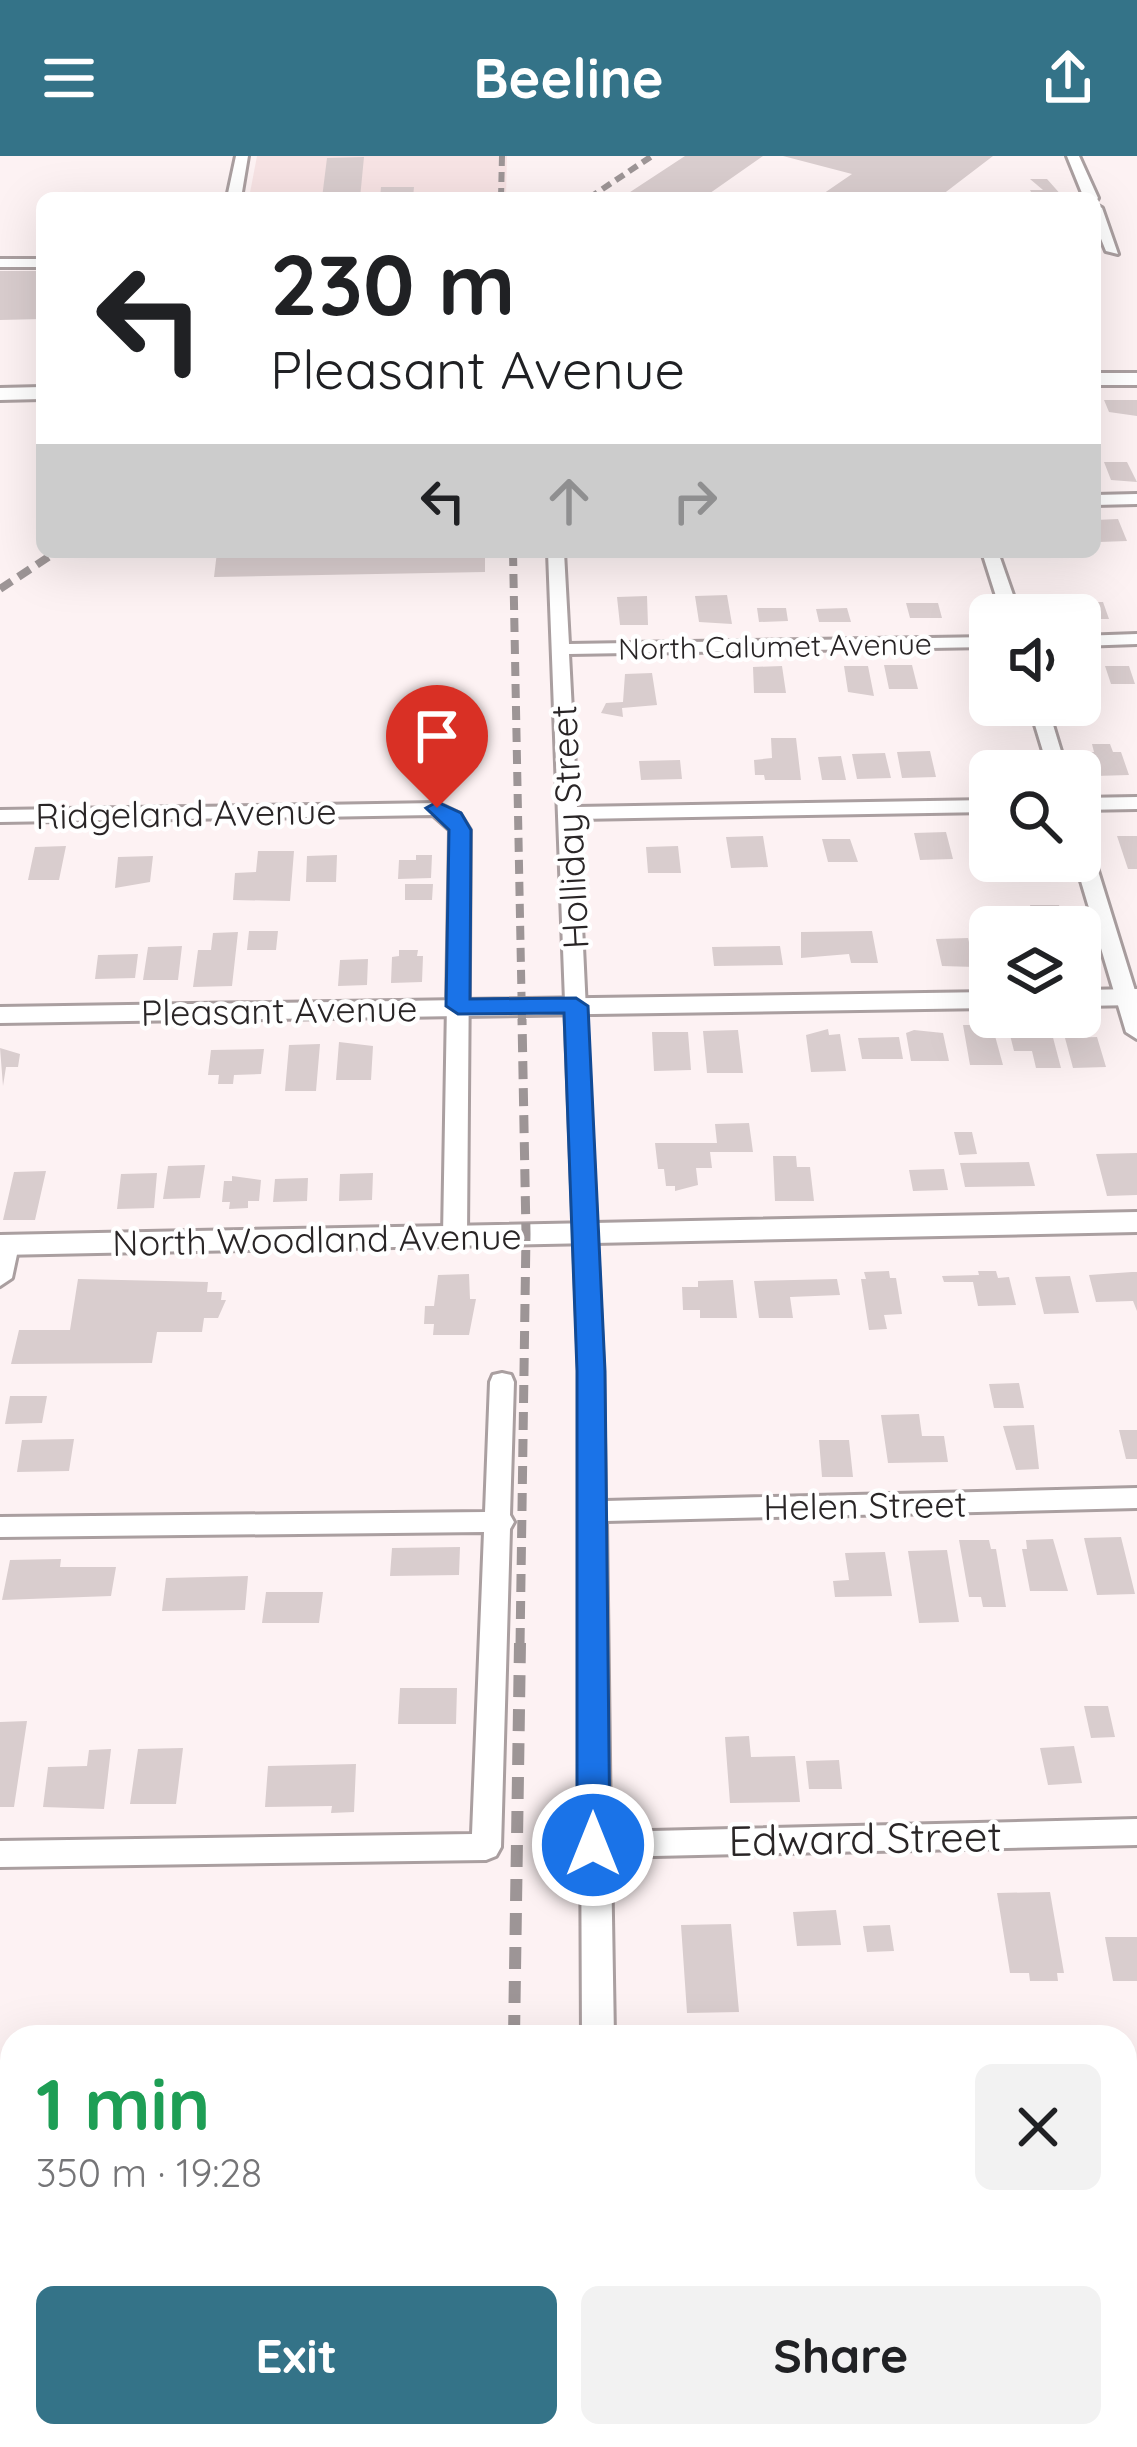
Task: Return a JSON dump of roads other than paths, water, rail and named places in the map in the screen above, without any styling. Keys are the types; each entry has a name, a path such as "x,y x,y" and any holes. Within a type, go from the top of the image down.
{"street":[{"path":"235,192 242,156"},
{"path":"1073,156 1088,192"},
{"path":"1101,218 1119,250 1101,251"},
{"path":"0,263 36,263"},
{"path":"1101,380 1137,379"},
{"path":"0,394 36,393"},
{"path":"1101,500 1137,499"},
{"name":"Holliday Street","path":"556,558 586,1234 598,2025"},
{"path":"992,558 1004,594"},
{"path":"1101,640 1137,639"},
{"name":"North Calumet Avenue","path":"560,649 969,642"},
{"path":"1101,804 1137,803"},
{"path":"568,813 969,806"},
{"name":"Ridgeland Avenue","path":"0,816 437,808 453,818 460,830 455,1236"},
{"path":"1093,882 1132,997 1137,1032"},
{"path":"1101,998 1132,997"},
{"name":"Pleasant Avenue","path":"0,1015 969,1000"},
{"name":"North Woodland Avenue","path":"3,1245 1137,1222"},
{"path":"0,1278 3,1245"},
{"path":"0,1854 486,1847 501,1522 502,1382"},
{"name":"Helen Street","path":"592,1511 1137,1498"},
{"path":"0,1527 501,1522"},
{"name":"Edward Street","path":"593,1845 1137,1832"}],"railway":[{"path":"501,192 502,156"},
{"path":"598,192 652,156"},
{"path":"0,589 47,558"},
{"path":"513,558 522,1022"},
{"path":"520,1646 526,1234 522,1019"},
{"path":"514,2025 520,1643"}]}
